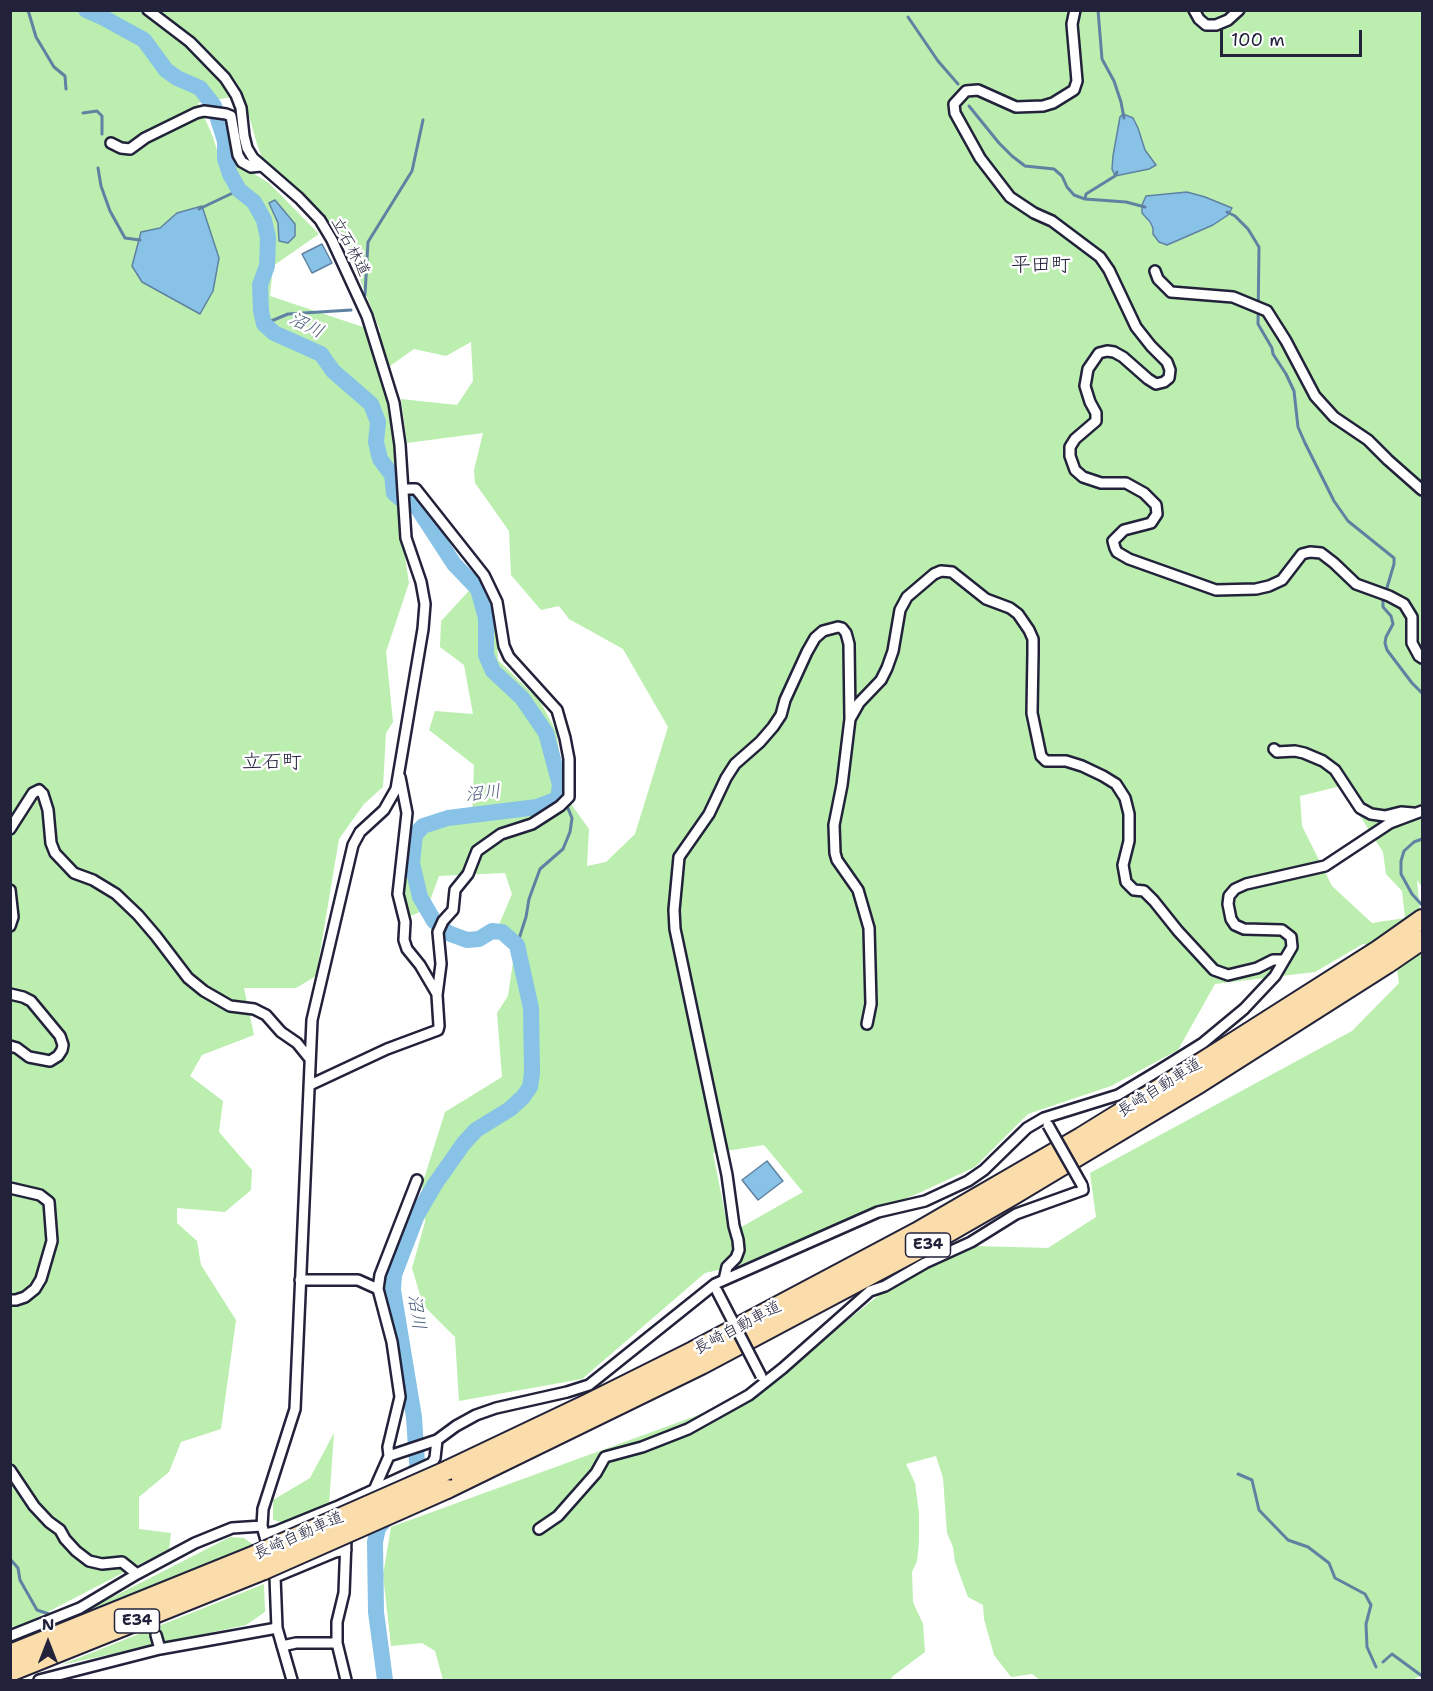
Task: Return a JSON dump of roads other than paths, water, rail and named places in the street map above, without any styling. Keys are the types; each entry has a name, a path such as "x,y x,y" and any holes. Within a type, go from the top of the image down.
{"highway":[{"name":"長崎自動車道","path":"10,1672 447,1489 701,1365 915,1251 1012,1196 1200,1083 1383,957 1422,919"},
{"name":"長崎自動車道","path":"10,1654 265,1567 448,1470 682,1356 917,1232 1383,957 1422,940"}],"street":[{"name":"立石林道","path":"148,10 190,42 225,78 241,108 247,148 261,166 299,198 320,220 332,240 367,316 394,403 400,445 406,538 421,582 425,604 399,775"},
{"path":"1075,10 1072,24 1077,81 1074,90 1053,103 1043,106 1016,107 978,90 966,91 954,104 961,126 980,158 1011,197 1034,213 1059,226 1100,257 1109,270 1136,327 1167,362 1170,370 1169,378 1156,384 1123,357 1107,351 1099,353 1088,369 1085,386 1096,413 1096,421 1075,439 1070,447 1070,456 1075,470 1083,477 1101,483 1126,483 1144,493 1156,505 1158,514 1151,523 1124,530 1113,542 1117,552 1129,559 1216,590 1256,589 1269,586 1282,580 1302,555 1310,552 1321,553 1334,562 1356,584 1404,604 1412,617 1412,643 1422,658"},
{"path":"1194,10 1206,25 1216,25 1228,20 1239,10"},
{"path":"111,142 121,148 130,149 165,128 204,111 226,114 231,116 238,155 242,162 251,167 261,166"},
{"path":"1155,271 1158,279 1171,292 1233,297 1267,311 1315,396 1334,417 1368,440 1422,490"},
{"path":"310,1085 438,1030 437,995 441,964 438,932 443,921 453,910 455,890 468,874 477,851 501,834 532,824 560,806 569,797 569,759 566,738 557,710 509,657 504,646 497,602 484,575 416,489 403,489"},
{"path":"850,719 859,703 881,680 887,668 897,632 900,610 907,597 934,574 941,571 952,572 986,599 1010,608 1018,614 1029,630 1033,639 1034,653 1032,713 1041,756 1046,761 1066,761 1082,765 1116,784 1120,791 1129,814 1129,841 1123,865 1126,882 1134,890 1144,891 1214,970 1228,975 1249,970 1273,960 1284,960"},
{"path":"763,1379 719,1285 727,1267 736,1258 739,1250 738,1240 727,1175 675,929 674,910 679,858 709,814 735,764 760,742 781,715 785,700 815,638 831,627 842,628 849,644 850,719 842,785 834,825 834,847 837,861 858,890 868,928 871,1004 867,1024"},
{"path":"1274,749 1277,752 1304,753 1323,761 1335,770 1360,808 1371,814 1384,816 1401,812 1419,812"},
{"path":"399,775 407,813 398,894 405,922 404,940 407,949 420,965 437,995"},
{"path":"292,1680 277,1628 265,1567 264,1530 266,1496 295,1409 312,1020 353,845 360,832 384,810 391,800 399,775"},
{"path":"10,829 33,793 39,790 43,794 48,810 51,843 55,853 74,873 103,885 123,901 156,936 188,978 204,992 230,1006 254,1009 266,1015 280,1032 297,1043 310,1059"},
{"path":"389,1456 438,1440 456,1426 496,1407 589,1385 719,1285 878,1212 925,1201 968,1181 984,1170 1027,1128 1118,1095 1203,1042 1244,1009 1275,976 1292,947 1290,937 1282,930 1245,929 1235,925 1231,919 1228,904 1229,896 1235,889 1246,884 1325,866 1390,823 1419,812"},
{"path":"10,890 13,917 10,926"},
{"path":"10,994 31,1001 60,1036 63,1045 58,1056 50,1061 29,1057 10,1046"},
{"path":"539,1529 558,1516 572,1502 596,1473 600,1462 605,1457 642,1447 688,1429 749,1395 763,1379 870,1291 885,1286 925,1263 971,1242 1016,1214 1038,1204 1083,1190 1046,1122"},
{"path":"374,1490 389,1456 388,1447 400,1397 392,1342 378,1289 380,1275 417,1180"},
{"path":"10,1188 40,1195 49,1202 52,1241 41,1279 35,1289 25,1297 10,1300"},
{"path":"300,1280 358,1280 378,1289"},
{"path":"10,1636 80,1608 195,1543 232,1528 277,1531 374,1490 432,1463 438,1440"},
{"path":"10,1470 34,1506 60,1530 76,1551 89,1561 102,1564 122,1562 134,1576 137,1588"},
{"path":"336,1507 346,1540 344,1593 337,1622 336,1643 346,1680"},
{"path":"265,1567 346,1550"},
{"path":"39,1680 160,1648 277,1628"},
{"path":"156,1635 160,1648"},
{"path":"282,1646 296,1643 336,1643"}],"water":[{"path":"1123,114 1133,118 1145,150 1156,165 1149,169 1115,176 1112,169 1113,156 1120,117"},
{"path":"1187,192 1232,208 1228,215 1213,225 1167,245 1159,242 1153,234 1150,222 1142,213 1142,205 1146,196"},
{"path":"275,200 295,224 295,236 288,243 279,241 278,223 269,203"},
{"path":"202,206 219,258 213,291 200,314 142,282 132,266 141,232 160,228 177,213"},
{"path":"322,244 332,263 312,273 302,254"},
{"path":"767,1161 783,1181 758,1200 742,1180"}],"waterway":[{"path":"28,10 36,37 54,67 65,76 66,89"},
{"name":"沼川","path":"86,10 144,40 166,70 177,78 200,88 214,106 225,141 225,159 230,174 239,190 254,202 264,220 268,238 267,266 260,285 264,324 274,333 321,354 333,371 371,404 378,422 376,442 380,459 392,475 394,493 415,504 454,564 478,589 486,618 486,655 493,671 522,698 546,733 560,785 558,799 537,807 448,818 423,826 415,835 412,863 420,897 434,921 448,933 467,940 479,939 492,931 502,932 517,945 531,1008 532,1073 530,1087 523,1097 510,1109 476,1130 435,1184 417,1215 394,1275 393,1290 414,1417 418,1478 413,1486"},
{"path":"1098,10 1102,59 1114,81 1124,118"},
{"path":"908,17 938,61 958,84"},
{"path":"969,106 1012,156 1025,166 1054,169 1062,176 1074,195 1085,199 1126,202 1145,207"},
{"path":"83,113 97,111 102,116 102,134"},
{"path":"365,295 368,242 412,171 423,120"},
{"path":"98,168 101,186 110,211 125,238 140,240"},
{"path":"1085,199 1086,194 1115,176 1117,172"},
{"path":"199,209 239,190"},
{"path":"1227,212 1235,216 1248,229 1259,247 1258,324 1294,391 1298,427 1305,443 1334,501 1348,521 1394,558 1383,601 1383,607 1391,616 1393,624 1385,643 1387,650 1422,693"},
{"path":"264,324 288,314 351,310"},
{"path":"517,945 529,899 540,869 563,849 570,832 572,818 567,806"},
{"path":"1422,839 1414,842 1404,851 1401,861 1401,874 1412,894 1422,905"},
{"path":"1238,1474 1252,1480 1259,1510 1288,1540 1308,1547 1329,1563 1335,1578 1365,1594 1371,1605 1366,1624 1367,1647 1376,1667"},
{"name":"沼川","path":"385,1680 376,1612 375,1542 378,1528 391,1513"},
{"path":"10,1559 18,1568 20,1580 37,1610 49,1614"},
{"path":"1383,1662 1392,1654 1422,1676"}],"district":[{"name":"平田町","path":"1041,266"},
{"name":"立石町","path":"272,763"}]}
